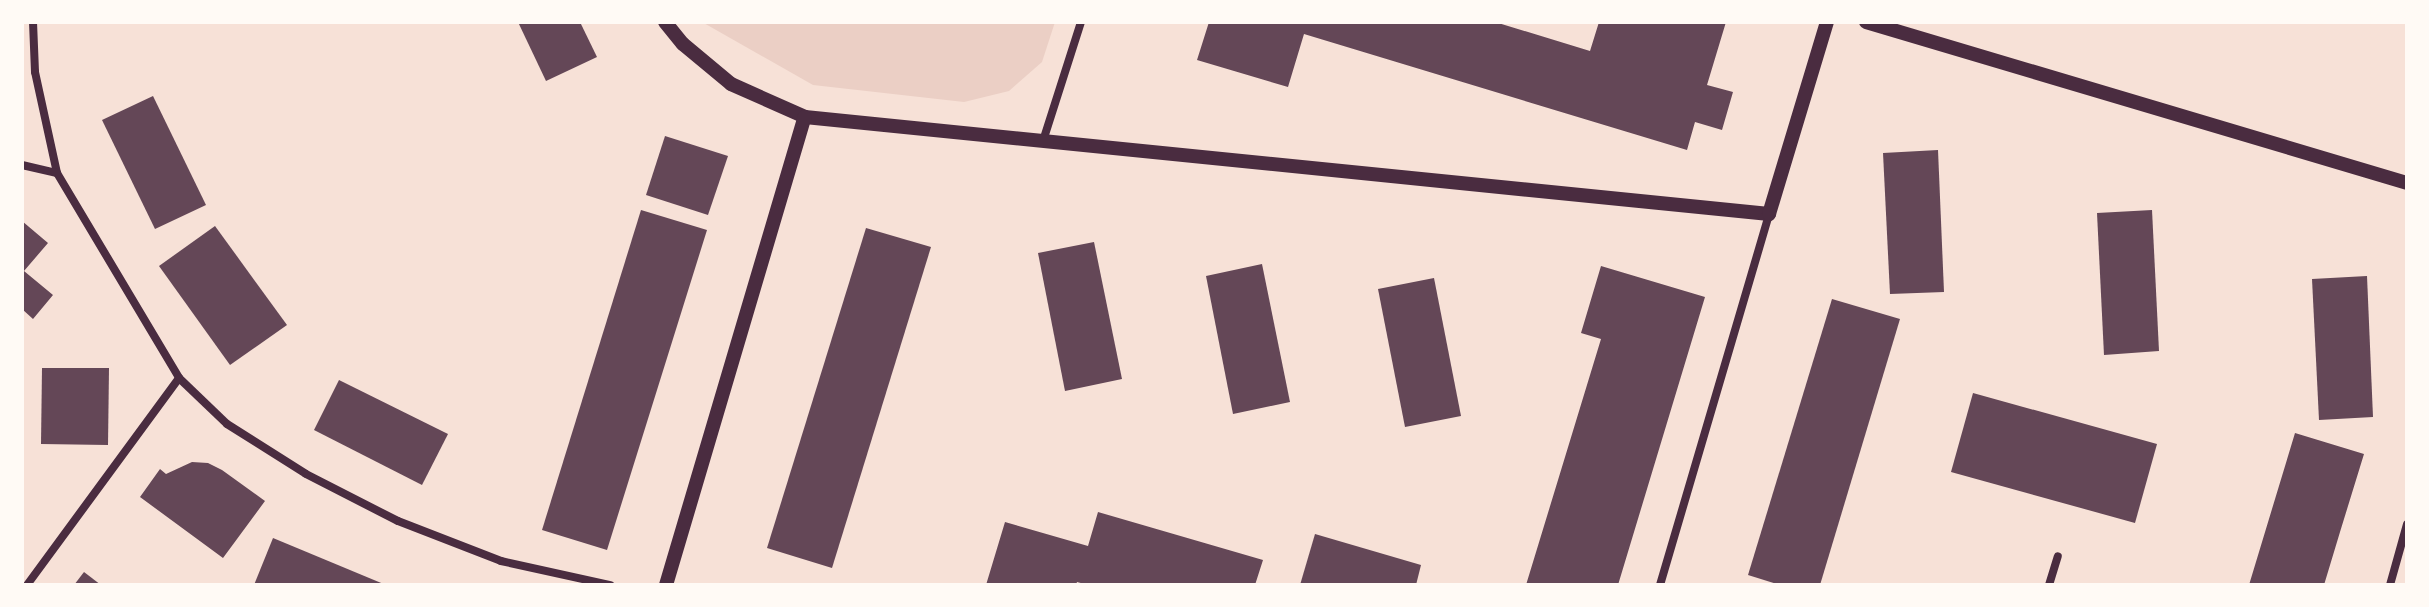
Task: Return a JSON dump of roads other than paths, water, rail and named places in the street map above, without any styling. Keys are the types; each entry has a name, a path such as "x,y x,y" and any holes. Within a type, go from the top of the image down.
{"street":[{"path":"33,22 35,72 57,173 179,378 227,424 306,474 398,521 501,561 610,585"},
{"path":"665,22 683,44 731,84 805,117 1769,214"},
{"path":"1043,141 1081,22"},
{"path":"1660,585 1827,22"},
{"path":"1866,22 2407,183"},
{"path":"666,585 805,117"},
{"path":"22,165 57,173"},
{"path":"27,585 179,378"},
{"path":"2390,585 2407,524"},
{"path":"2049,585 2058,556"}]}
